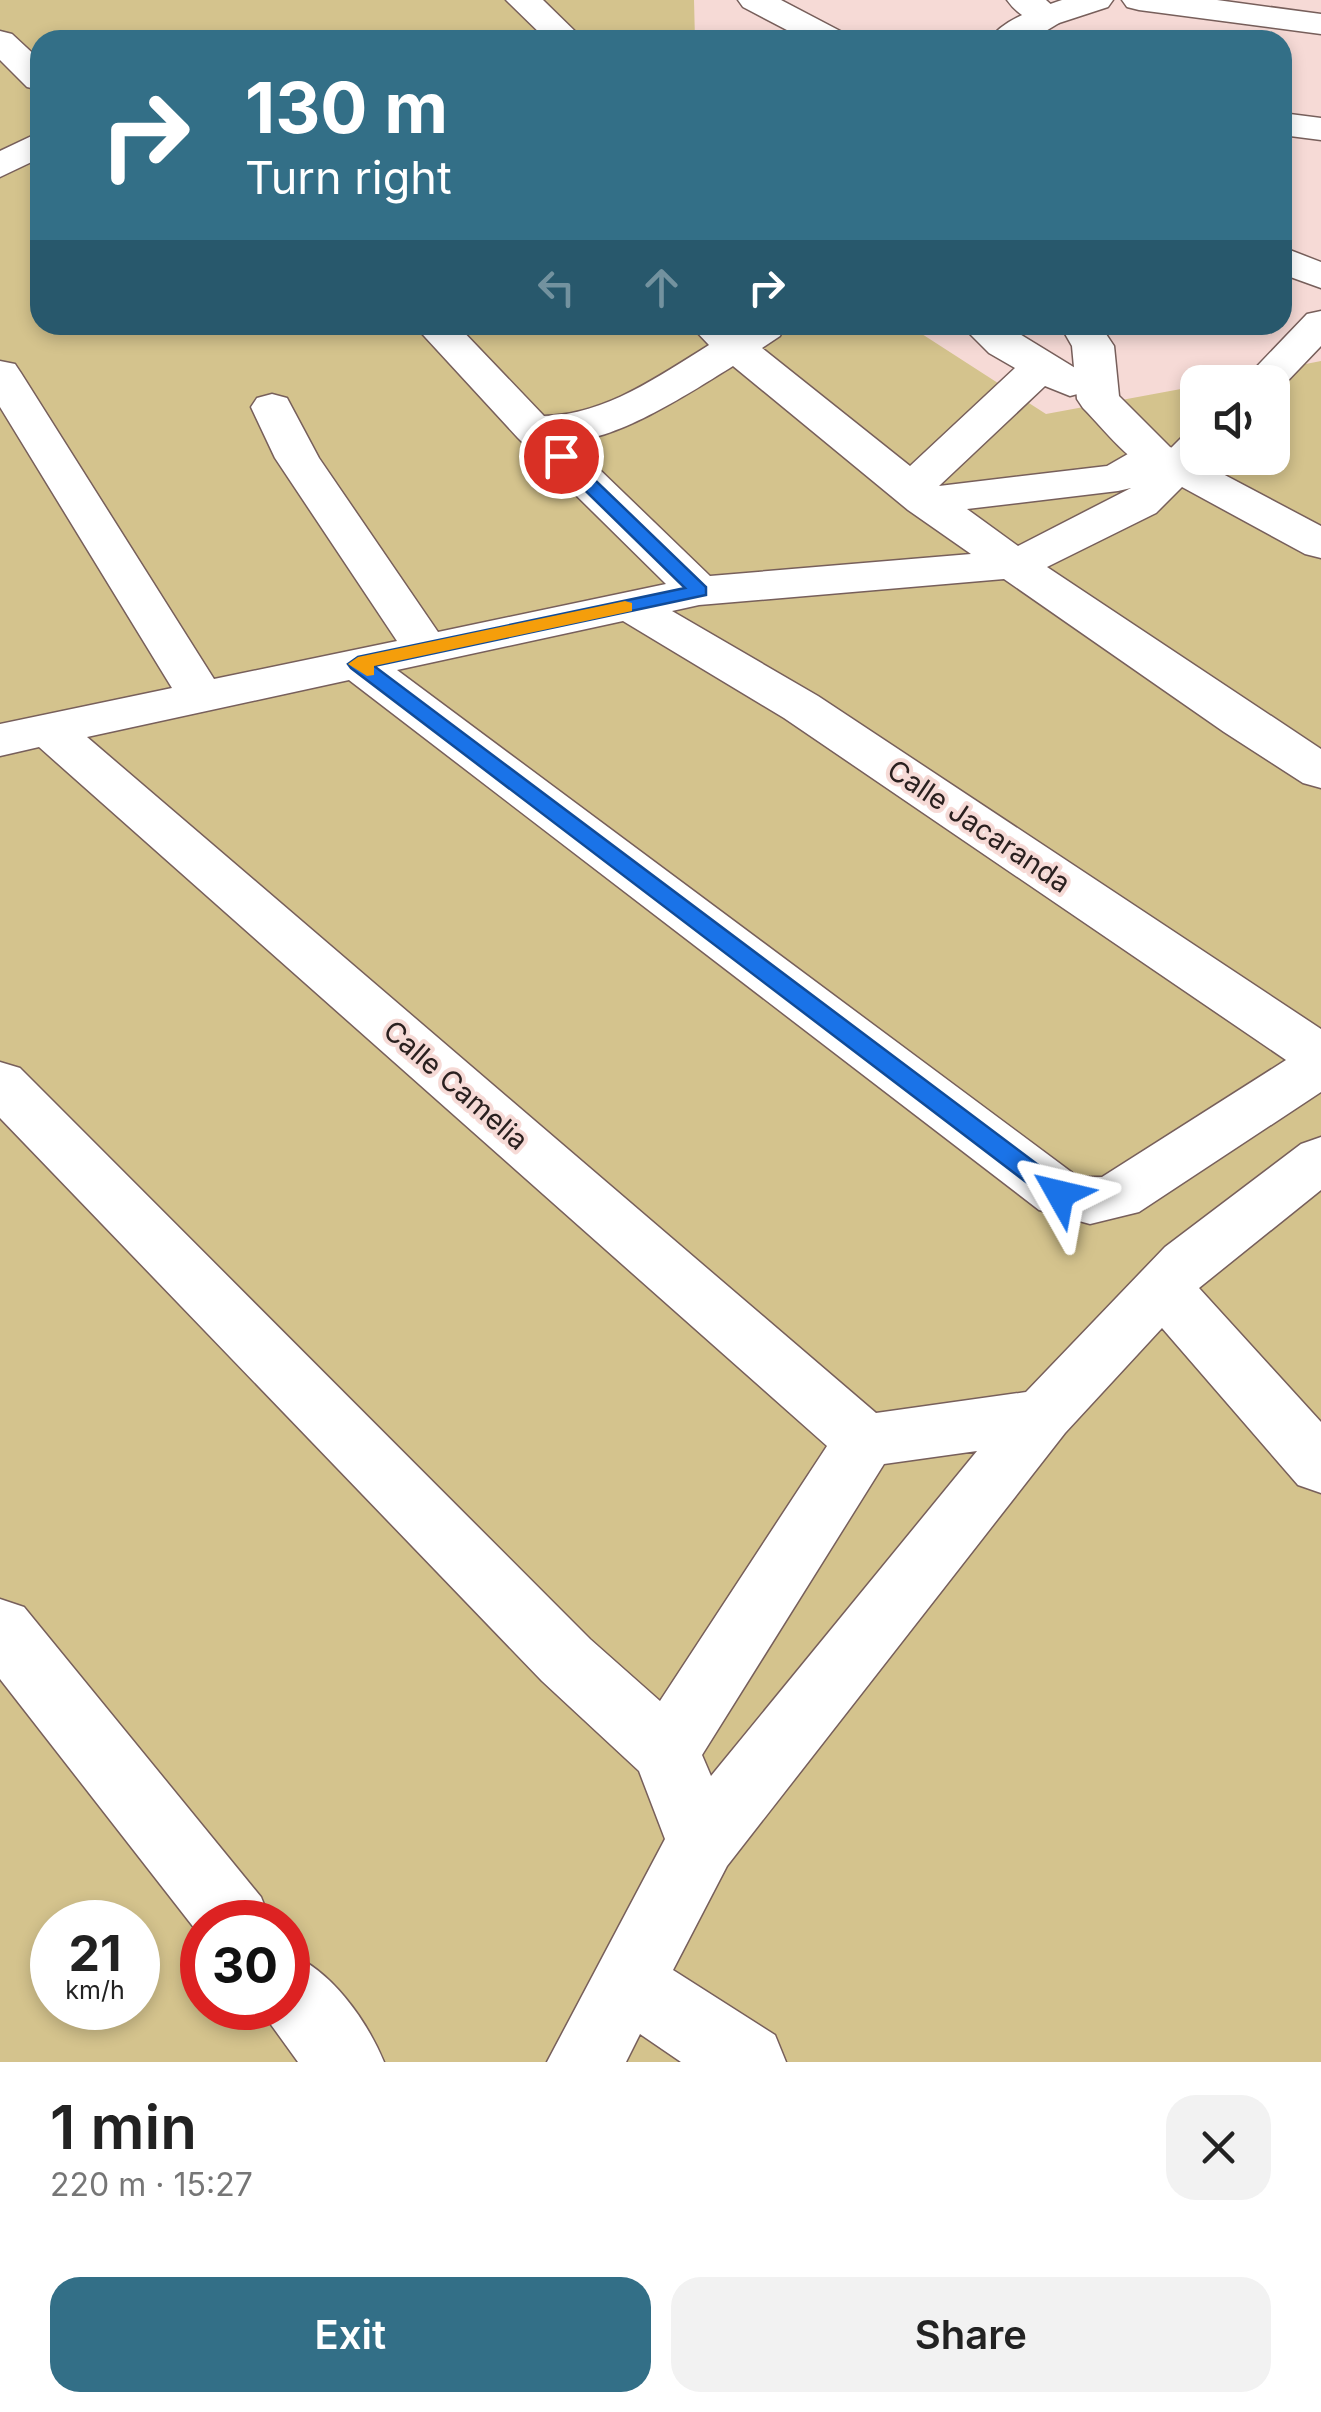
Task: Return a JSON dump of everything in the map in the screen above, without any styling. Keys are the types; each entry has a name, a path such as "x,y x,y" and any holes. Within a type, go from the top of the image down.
{"street":[{"path":"524,0 556,30"},
{"path":"755,0 813,30"},
{"path":"1015,30 1036,8 1096,0"},
{"path":"1138,0 1321,24"},
{"path":"0,41 30,70"},
{"path":"1292,125 1321,129"},
{"path":"0,166 30,149"},
{"path":"1292,263 1321,276"},
{"path":"443,335 533,430 699,591"},
{"path":"533,430 578,428 658,395 734,335"},
{"path":"741,335 917,495 1240,721 1321,772"},
{"path":"995,335 1098,399 1176,456 1321,544"},
{"path":"1086,335 1093,346 1098,399"},
{"path":"1283,365 1316,338"},
{"path":"917,495 1042,366"},
{"path":"0,373 201,697"},
{"path":"272,407 305,471 426,649"},
{"path":"917,495 1118,478 1176,456"},
{"path":"24,734 699,591 1017,564 1140,504 1176,456"},
{"name":"Calle Jacaranda","path":"630,606 801,706 1321,1056"},
{"path":"358,664 1060,1194 1090,1202 1118,1196 1321,1065"},
{"name":"Calle Camelia","path":"24,734 864,1441"},
{"path":"0,1083 566,1660 666,1751 702,1842"},
{"path":"585,2062 702,1842 1043,1415 1186,1263 1321,1160"},
{"path":"1163,1288 1321,1466"},
{"path":"666,1751 864,1441 1043,1415"},
{"path":"0,1628 216,1900"},
{"path":"626,1982 748,2062"},
{"path":"310,2017 346,2062"}],"shaded area":[{"path":"0,0 694,0 695,30 30,30 30,335 924,335 1046,414 1180,389 1180,475 1290,475 1290,367 1321,361 1321,2062 0,2062"}],"slow traffic":[{"path":"367,670 358,664 625,607"}],"route":[{"path":"561,456 699,591 358,664 1060,1194"}]}
